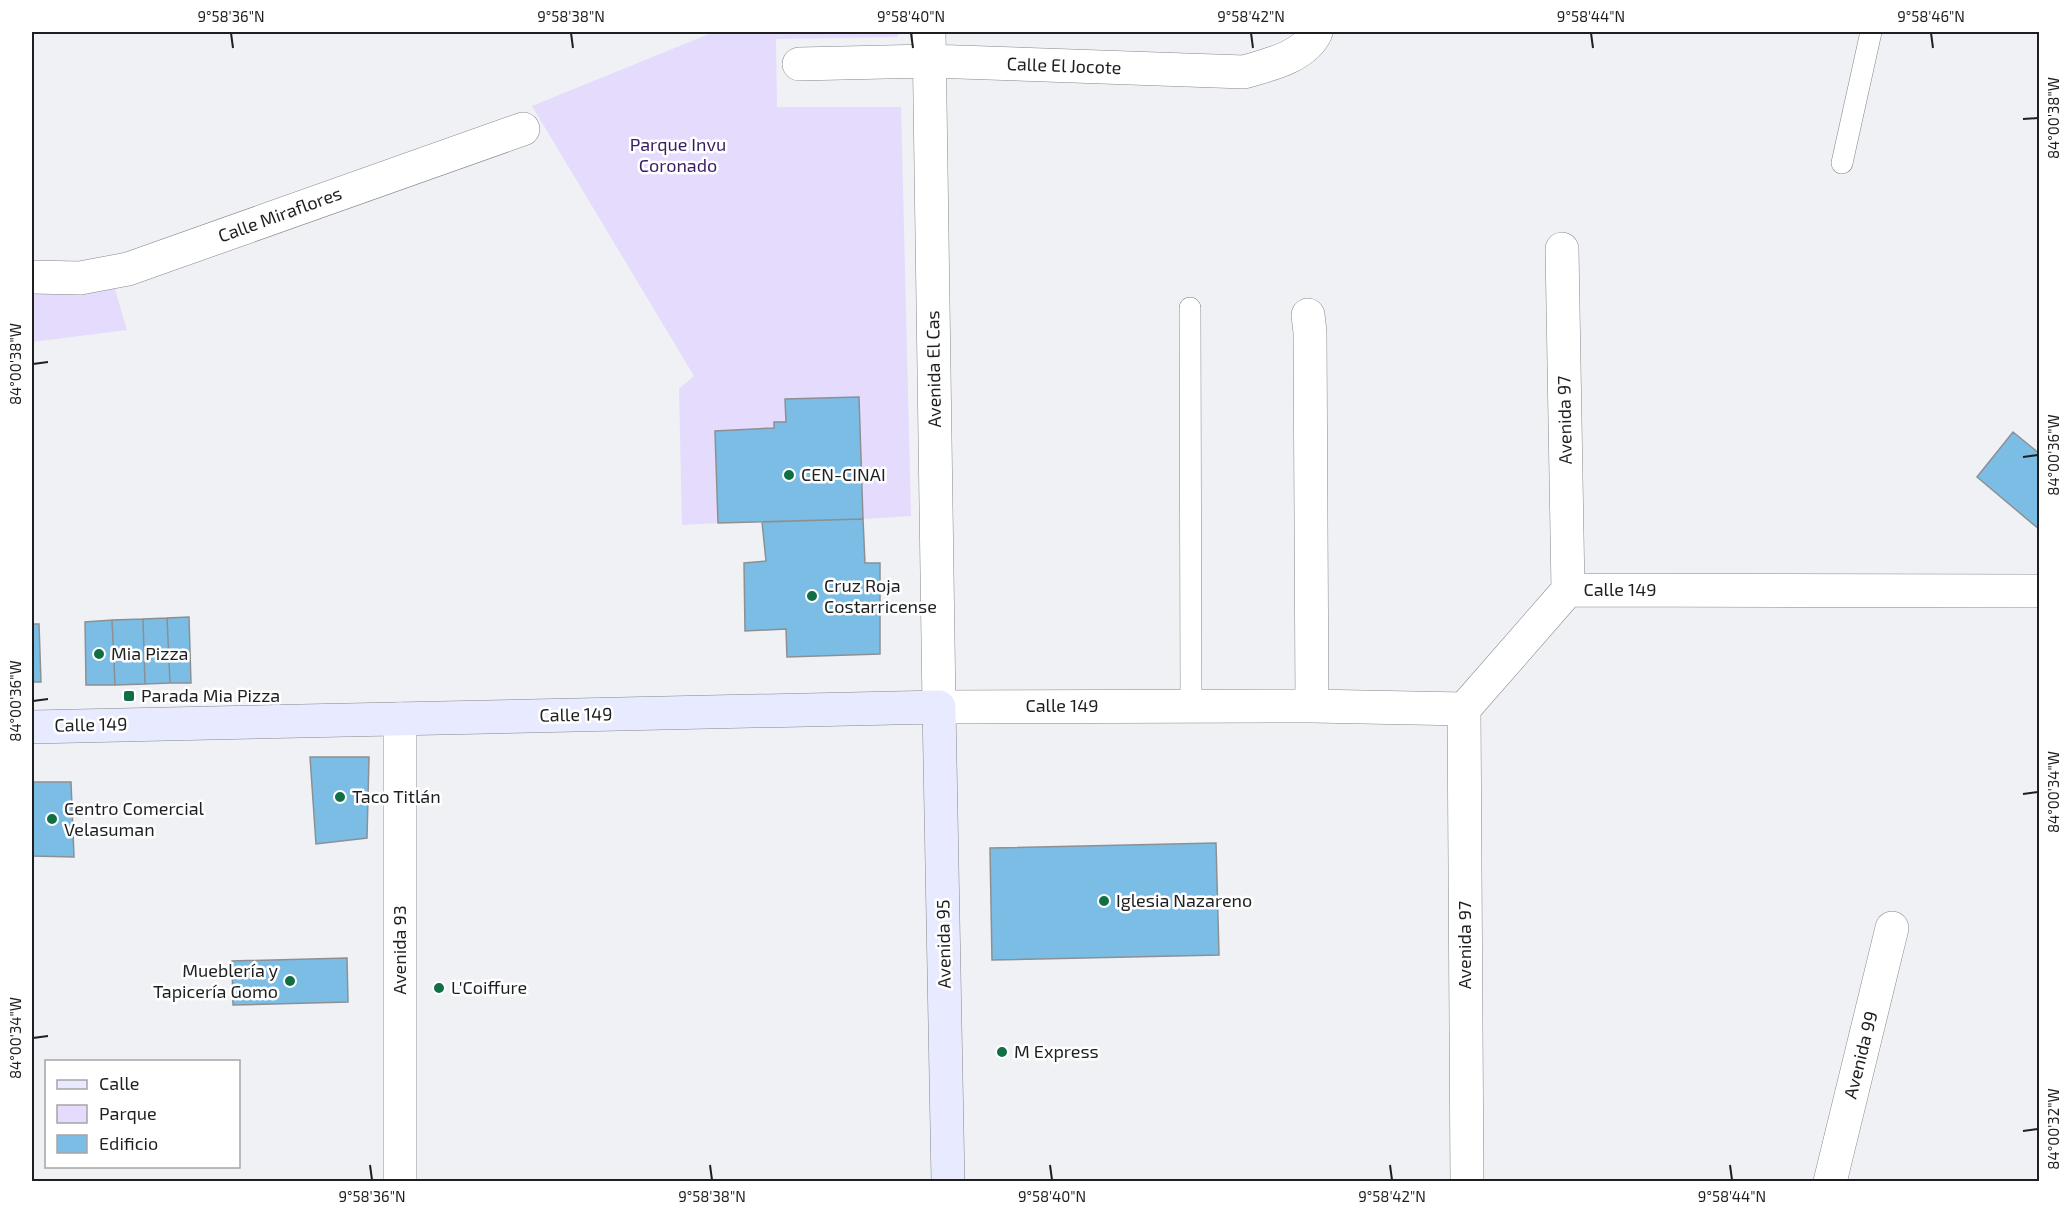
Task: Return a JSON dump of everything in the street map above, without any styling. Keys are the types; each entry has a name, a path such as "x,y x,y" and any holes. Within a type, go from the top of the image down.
{"main road":[{"name":"Calle 149","path":"32,727 939,707"},
{"name":"Avenida 95","path":"939,707 948,1182"}],"street":[{"name":"Calle El Jocote","path":"799,64 929,46 1244,72 1287,59 1313,38 1316,32"},
{"name":"Avenida El Cas","path":"929,46 939,707"},
{"name":"Calle Miraflores","path":"32,277 80,278 128,269 523,129"},
{"name":"Avenida 97","path":"1562,249 1568,590"},
{"path":"1308,315 1310,332 1312,706"},
{"name":"Calle 149","path":"939,707 1312,706 1464,709 1568,590 2040,591"},
{"name":"Avenida 97","path":"1464,709 1467,1182"},
{"name":"Avenida 93","path":"400,719 400,1182"},
{"name":"Avenida 99","path":"1830,1182 1892,928"}],"lane":[{"path":"1842,163 1871,32"},
{"path":"1190,308 1191,706"}],"green space":[{"name":"Parque Invu Coronado","path":"714,32 898,32 898,37 776,39 777,107 901,107 911,516 863,519 858,397 785,399 786,422 774,428 715,431 718,523 682,525 679,389 694,376 532,106"},
{"path":"114,286 127,330 32,342 32,294 68,293"}],"building":[{"name":"CEN-CINAI","path":"859,397 863,519 718,523 715,431 774,428 774,422 786,422 785,399"},
{"path":"2013,432 2040,454 2040,530 1977,477"},
{"name":"Cruz Roja Costarricense","path":"863,519 865,563 880,563 880,654 787,657 786,629 745,631 744,563 766,561 762,522"},
{"path":"189,617 191,683 170,683 167,618"},
{"path":"167,618 170,683 145,684 143,619"},
{"path":"143,619 145,684 115,685 112,620"},
{"name":"Mia Pizza","path":"112,620 115,685 86,685 85,622"},
{"path":"32,624 39,624 41,682 32,682"},
{"name":"Taco Titlán","path":"310,757 369,757 367,838 316,844"},
{"name":"Centro Comercial Velasuman","path":"32,782 71,782 74,857 32,856"},
{"name":"Iglesia Nazareno","path":"1216,843 1219,955 992,960 990,848"},
{"name":"Mueblería y Tapicería Gomo","path":"347,958 348,1002 233,1005 232,961"}],"place":[{"name":"CEN-CINAI","path":"789,475"},
{"name":"Cruz Roja Costarricense","path":"812,596"},
{"name":"Mia Pizza","path":"99,654"},
{"name":"Parada Mia Pizza","path":"129,696"},
{"name":"Taco Titlán","path":"340,797"},
{"name":"Centro Comercial Velasuman","path":"52,819"},
{"name":"Iglesia Nazareno","path":"1104,901"},
{"name":"Mueblería y Tapicería Gomo","path":"290,981"},
{"name":"L'Coiffure","path":"439,988"},
{"name":"M Express","path":"1002,1052"}]}
